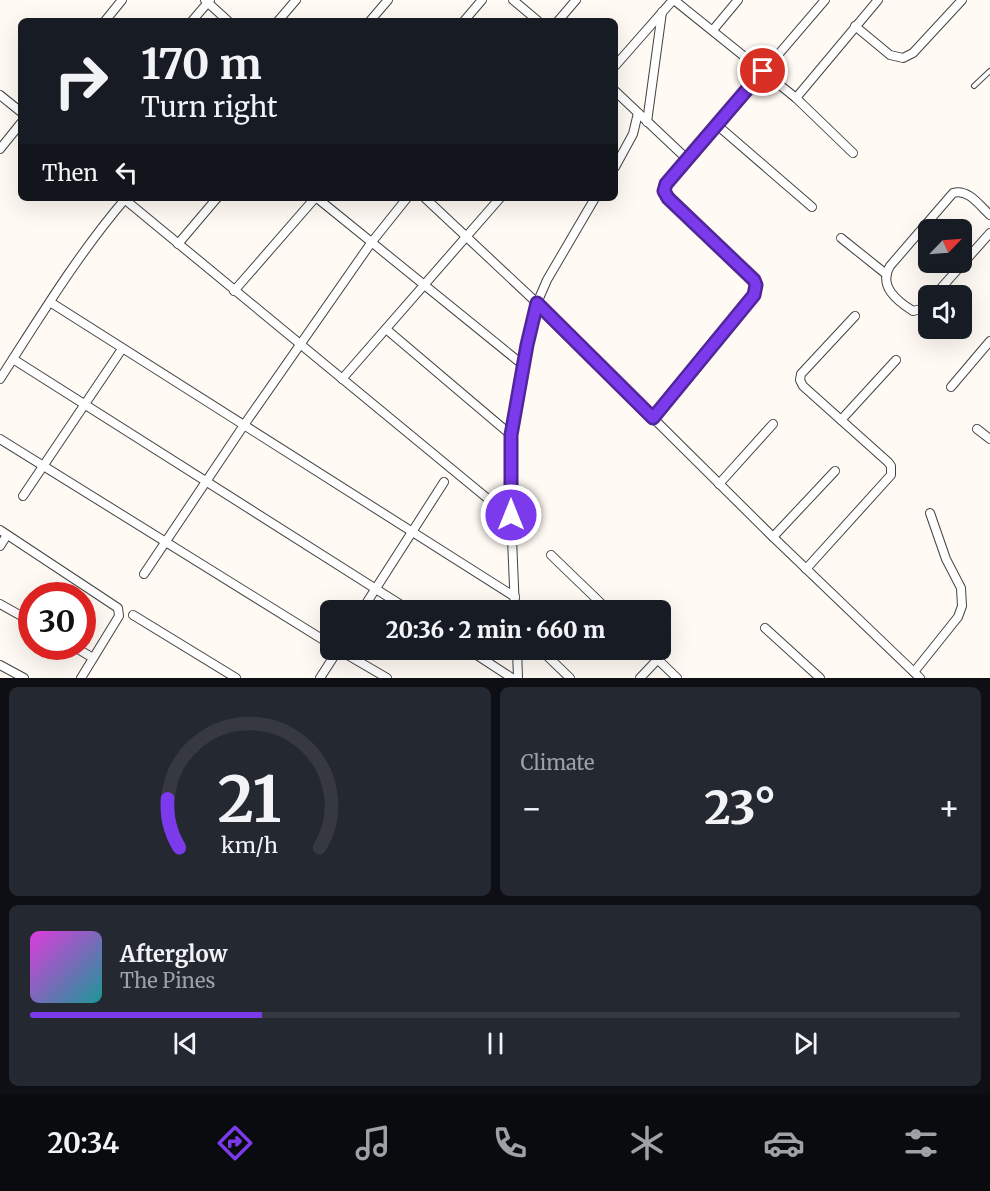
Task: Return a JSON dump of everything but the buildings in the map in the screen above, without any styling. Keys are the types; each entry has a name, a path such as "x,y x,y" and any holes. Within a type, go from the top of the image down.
{"street":[{"path":"107,18 122,0"},
{"path":"281,18 296,0"},
{"path":"373,18 388,0"},
{"path":"467,18 482,0"},
{"path":"513,0 534,18"},
{"path":"561,18 576,0"},
{"path":"618,63 674,0 796,98 853,153"},
{"path":"713,30 738,0"},
{"path":"653,418 756,290 754,280 666,195 664,191 666,184 825,0"},
{"path":"796,98 878,0"},
{"path":"855,26 890,55 903,58 913,53 962,0"},
{"path":"194,18 208,1 225,18"},
{"path":"647,122 662,12"},
{"path":"618,94 687,159"},
{"path":"0,95 18,110"},
{"path":"618,162 633,134 638,113"},
{"path":"717,125 812,207"},
{"path":"0,149 18,127"},
{"path":"918,311 911,310 889,290 886,274 890,266 953,193 966,193 990,215"},
{"path":"0,379 93,238 123,201"},
{"path":"127,201 342,380 493,503 511,515"},
{"path":"178,244 215,201"},
{"path":"234,291 313,201"},
{"path":"320,201 523,365"},
{"path":"144,573 371,243 405,201"},
{"path":"428,201 537,303 773,537 917,675 958,617 963,600 961,588 946,559 930,513"},
{"path":"342,380 497,201"},
{"path":"515,597 511,515 511,435 523,365 537,303 558,260 593,201"},
{"path":"944,285 990,233"},
{"path":"841,238 886,274"},
{"path":"50,302 515,597"},
{"path":"806,569 891,475 891,466 888,462 803,386 800,377 855,316"},
{"path":"386,329 511,435"},
{"path":"951,387 990,341"},
{"path":"23,496 122,349"},
{"path":"13,359 393,600"},
{"path":"841,420 896,360"},
{"path":"719,484 773,424"},
{"path":"977,429 990,439"},
{"path":"0,439 167,540 320,638"},
{"path":"773,537 835,471"},
{"path":"369,600 444,482"},
{"path":"0,546 3,533 78,582"},
{"path":"551,555 598,600"},
{"path":"96,594 118,608 119,616 96,653"},
{"path":"0,604 18,614"},
{"path":"133,615 236,678"},
{"path":"765,628 820,678"},
{"path":"81,678 92,660"},
{"path":"320,678 332,660"},
{"path":"356,660 387,678"},
{"path":"484,660 512,678"},
{"path":"517,660 518,678"},
{"path":"551,660 570,678"},
{"path":"640,678 657,660"},
{"path":"659,660 677,678"},
{"path":"0,665 24,678"}],"lane":[{"path":"974,86 990,71"}],"route":[{"path":"511,515 511,435 537,303 653,418 754,295 756,290 754,280 668,198 664,191 666,184 763,71"}]}
